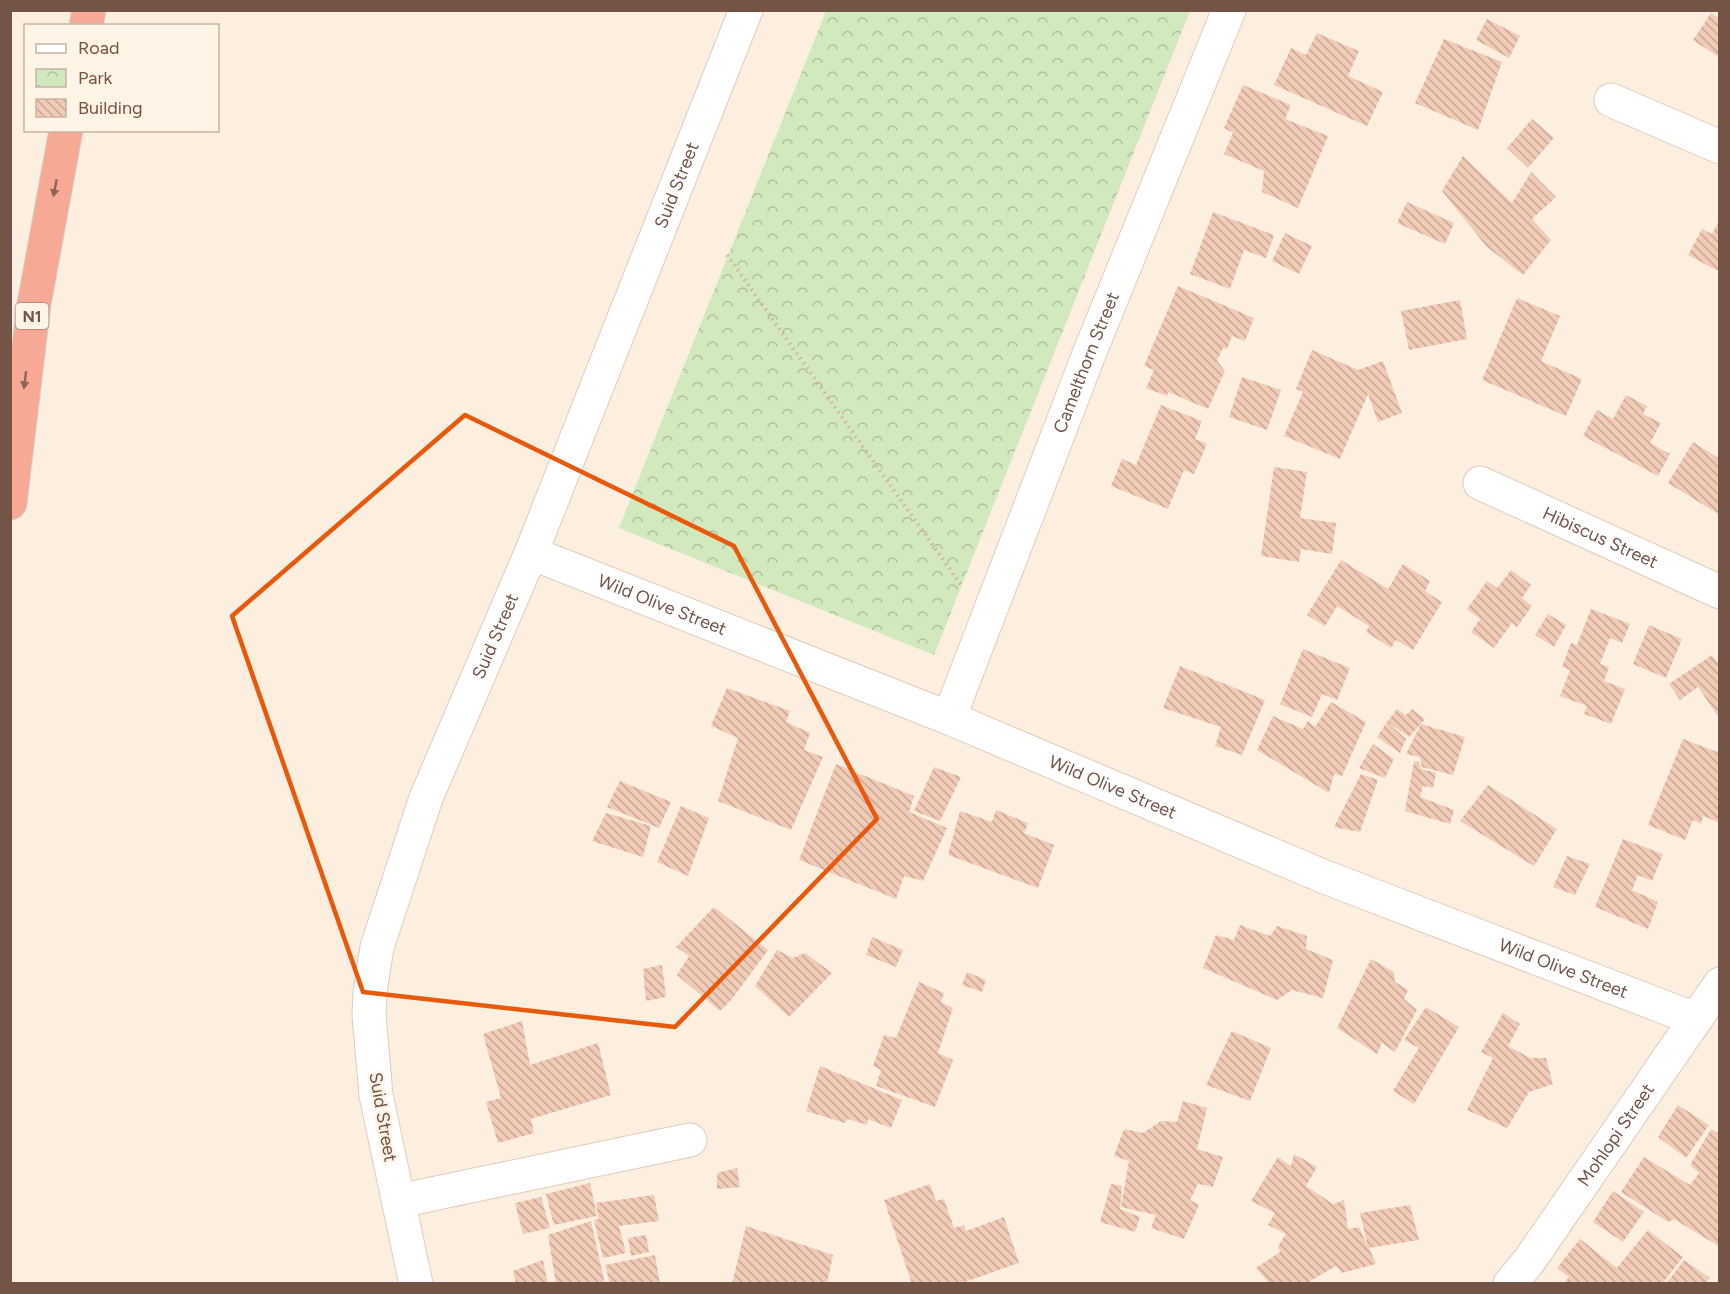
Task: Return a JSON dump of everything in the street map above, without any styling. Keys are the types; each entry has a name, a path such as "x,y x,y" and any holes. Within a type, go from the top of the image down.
{"highway":[{"name":"N1","path":"10,503 34,303 66,132"}],"street":[{"name":"Suid Street","path":"416,1284 376,1095 369,1032 370,992 377,947 426,798 531,552 746,10"},
{"name":"Camelthorn Street","path":"949,718 1089,354 1229,10"},
{"path":"1611,100 1719,147"},
{"name":"Hibiscus Street","path":"1480,483 1719,592"},
{"name":"Wild Olive Street","path":"531,552 949,718 1324,878 1695,1019"},
{"name":"Mohlopi Street","path":"1510,1284 1529,1261 1719,984"},
{"path":"399,1201 690,1140"}],"path":[{"path":"728,255 962,585"}],"highlighted area":[{"path":"465,415 734,546 877,819 675,1027 363,992 232,616"}],"green space":[{"path":"826,11 1190,11 934,655 619,528"}],"building":[{"path":"1711,13 1720,19 1720,58 1693,40"},
{"path":"1487,19 1520,36 1509,58 1476,40"},
{"path":"1317,33 1359,51 1348,76 1383,92 1367,126 1274,85 1291,48 1306,55"},
{"path":"1444,39 1502,62 1478,130 1415,103"},
{"path":"1243,85 1291,105 1285,119 1328,136 1298,208 1262,192 1264,171 1224,154 1233,133 1224,128"},
{"path":"1532,119 1554,138 1528,168 1507,148"},
{"path":"1463,156 1512,203 1531,172 1556,197 1532,219 1551,240 1523,275 1487,247 1442,191"},
{"path":"1407,202 1454,223 1445,244 1397,223"},
{"path":"1213,212 1274,235 1266,258 1244,250 1230,289 1190,274"},
{"path":"1720,219 1720,272 1688,255 1702,229 1712,234"},
{"path":"1285,233 1312,246 1299,274 1272,261"},
{"path":"1178,286 1254,318 1245,341 1232,336 1227,349 1223,348 1217,361 1225,371 1208,409 1168,392 1167,396 1146,388 1154,370 1144,366"},
{"path":"1517,298 1560,316 1541,361 1582,379 1566,416 1482,380"},
{"path":"1460,300 1467,339 1409,350 1401,311"},
{"path":"1312,350 1358,370 1383,361 1402,413 1378,422 1368,394 1340,459 1284,436 1303,392 1296,389"},
{"path":"1242,377 1281,390 1267,430 1229,417"},
{"path":"1626,395 1647,406 1643,414 1661,423 1650,443 1670,454 1658,476 1583,436 1597,410 1613,419"},
{"path":"1161,405 1202,421 1195,439 1207,444 1194,474 1184,470 1168,509 1111,486 1122,459 1136,465"},
{"path":"1693,442 1720,459 1720,515 1668,483"},
{"path":"1274,467 1307,472 1300,518 1336,523 1332,554 1301,549 1299,562 1261,556"},
{"path":"1341,560 1388,589 1403,564 1430,581 1425,591 1442,602 1413,650 1396,640 1391,648 1366,632 1369,626 1337,606 1325,626 1307,615"},
{"path":"1511,570 1531,585 1522,598 1532,606 1517,627 1512,623 1494,648 1471,632 1480,619 1467,609 1487,581 1497,588"},
{"path":"1591,609 1630,624 1622,643 1610,638 1600,664 1609,667 1604,681 1625,689 1611,724 1584,714 1587,706 1560,696 1570,670 1562,667 1571,643 1577,645"},
{"path":"1548,614 1566,625 1554,647 1535,635"},
{"path":"1649,625 1682,639 1666,678 1633,664"},
{"path":"1303,649 1350,668 1337,700 1322,694 1312,717 1280,704"},
{"path":"1712,655 1720,666 1720,719 1698,687 1680,700 1669,684"},
{"path":"1180,666 1265,700 1242,755 1215,746 1221,727 1163,708"},
{"path":"727,688 790,711 786,722 810,733 804,750 823,757 791,830 718,801 738,738 711,726"},
{"path":"1331,702 1366,722 1342,776 1334,774 1329,793 1257,750 1273,716 1303,729 1308,721 1315,727"},
{"path":"1397,709 1406,715 1412,709 1425,719 1409,737 1387,722"},
{"path":"1387,722 1406,739 1400,753 1377,737"},
{"path":"1421,724 1465,737 1453,775 1422,767 1420,757 1406,754"},
{"path":"1683,739 1720,753 1718,790 1720,791 1720,823 1703,816 1701,824 1693,820 1685,840 1648,825"},
{"path":"1373,744 1394,759 1385,778 1359,768"},
{"path":"1414,761 1419,762 1421,769 1436,773 1433,788 1423,786 1420,797 1454,810 1450,824 1405,811"},
{"path":"836,764 914,796 909,812 947,828 923,881 904,876 896,899 799,860"},
{"path":"934,767 961,777 940,821 914,811"},
{"path":"1361,774 1378,780 1360,832 1334,827"},
{"path":"620,781 671,802 659,828 607,807"},
{"path":"1488,785 1557,829 1534,866 1460,821"},
{"path":"681,806 709,818 688,876 657,862"},
{"path":"996,810 1028,823 1024,833 1054,845 1038,888 948,855 960,811 992,822"},
{"path":"606,813 651,826 643,857 592,841"},
{"path":"1623,839 1663,854 1652,881 1638,875 1632,890 1658,902 1648,929 1595,907"},
{"path":"1567,856 1590,864 1575,895 1553,887"},
{"path":"714,907 768,950 732,999 720,1011 677,975 689,956 676,947"},
{"path":"1240,925 1270,936 1277,926 1307,936 1306,949 1333,960 1323,998 1292,990 1277,1000 1203,968 1216,935 1234,940"},
{"path":"872,937 903,950 896,967 866,955"},
{"path":"777,950 793,958 805,953 832,973 789,1017 755,986"},
{"path":"1371,959 1394,972 1395,982 1408,990 1404,999 1417,1010 1395,1052 1382,1043 1377,1054 1337,1028"},
{"path":"662,965 666,997 646,1001 643,969"},
{"path":"967,972 986,980 982,992 962,985"},
{"path":"919,982 944,993 941,1002 953,1008 938,1053 953,1060 935,1107 876,1086 881,1070 873,1066 884,1035 896,1038"},
{"path":"1426,1007 1459,1027 1414,1104 1393,1091 1419,1048 1404,1040"},
{"path":"1503,1013 1520,1024 1508,1046 1530,1058 1546,1058 1553,1084 1529,1092 1507,1128 1467,1110 1493,1058 1481,1052"},
{"path":"522,1021 530,1065 598,1043 611,1095 531,1119 534,1133 498,1143 486,1102 501,1098 483,1034"},
{"path":"1232,1031 1271,1048 1250,1101 1206,1085"},
{"path":"820,1066 902,1100 891,1128 868,1119 867,1125 848,1119 845,1123 806,1111"},
{"path":"1183,1101 1207,1108 1197,1149 1223,1157 1213,1187 1198,1184 1190,1200 1199,1205 1184,1239 1151,1228 1156,1215 1121,1207 1129,1161 1114,1156 1124,1129 1143,1133 1161,1121 1177,1122"},
{"path":"1678,1105 1709,1125 1686,1158 1658,1137"},
{"path":"1711,1129 1720,1134 1720,1247 1674,1219 1668,1222 1621,1192 1644,1157 1690,1185 1699,1173 1690,1165"},
{"path":"1294,1154 1317,1167 1306,1186 1333,1204 1344,1200 1348,1229 1359,1227 1368,1247 1360,1213 1410,1205 1419,1240 1369,1248 1376,1264 1342,1273 1336,1266 1305,1284 1270,1284 1256,1268 1280,1252 1278,1246 1286,1234 1268,1225 1275,1213 1251,1201 1278,1157 1291,1166"},
{"path":"737,1168 740,1187 717,1189 717,1173"},
{"path":"590,1183 597,1216 554,1225 546,1194"},
{"path":"930,1184 936,1201 944,1199 954,1228 964,1225 966,1231 1004,1217 1019,1263 959,1284 912,1284 884,1200"},
{"path":"1111,1184 1122,1186 1120,1209 1140,1217 1135,1232 1100,1222"},
{"path":"1613,1191 1644,1212 1623,1242 1593,1222"},
{"path":"654,1195 659,1221 619,1226 626,1253 603,1258 594,1220 598,1219 599,1222 596,1203"},
{"path":"541,1197 550,1228 523,1234 515,1203"},
{"path":"591,1221 605,1284 556,1284 548,1235"},
{"path":"746,1226 833,1255 827,1284 732,1284"},
{"path":"1648,1230 1683,1257 1662,1284 1564,1284 1569,1277 1557,1268 1580,1239 1617,1268"},
{"path":"646,1235 649,1252 631,1256 628,1238"},
{"path":"655,1255 660,1284 610,1284 605,1265"},
{"path":"543,1260 548,1284 516,1284 513,1271"},
{"path":"1684,1260 1710,1278 1705,1284 1666,1284"}]}
